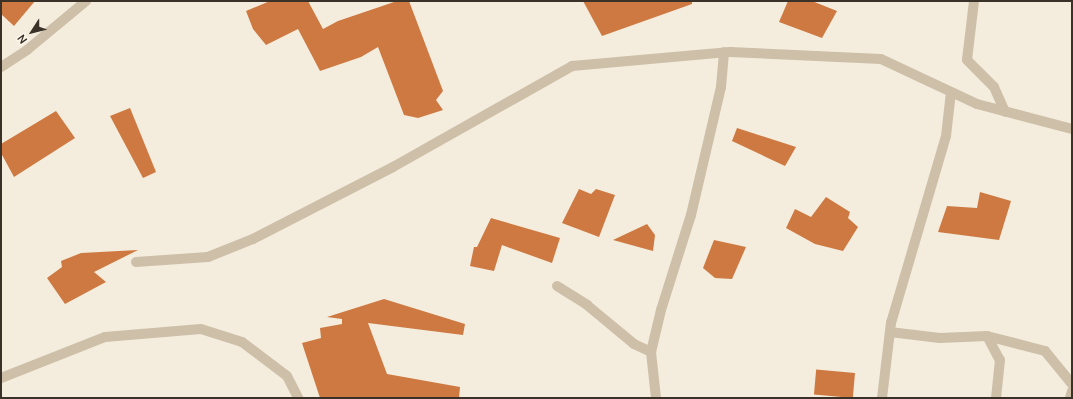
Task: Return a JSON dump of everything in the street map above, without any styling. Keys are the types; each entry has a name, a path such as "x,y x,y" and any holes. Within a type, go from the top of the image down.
{"street":[{"path":"1,67 27,50 86,1"},
{"path":"974,1 967,60 994,87 1005,112"},
{"path":"136,262 208,257 253,239 394,167 572,66 724,52 881,59 978,104 1072,130"},
{"path":"656,398 651,352 661,310 690,215 721,87 724,52"},
{"path":"882,398 890,332 946,136 951,92"},
{"path":"557,286 587,305 634,344 651,352"},
{"path":"1,378 105,337 201,329 242,342 287,376 298,398"},
{"path":"890,332 940,338 987,336 1045,352 1072,384"},
{"path":"987,336 1000,360 996,385 996,398"},
{"path":"996,385 1004,398"},
{"path":"1070,398 1072,391"}],"building":[{"path":"1,1 35,1 14,26 1,14"},
{"path":"270,1 308,1 323,29 338,21 397,1 409,1 443,91 436,100 443,110 418,118 404,115 378,47 361,57 320,71 298,29 266,45 253,29 246,11"},
{"path":"583,1 692,1 692,4 602,36"},
{"path":"788,1 812,1 837,11 822,38 779,22"},
{"path":"130,108 156,172 143,178 110,116"},
{"path":"56,111 75,138 14,177 1,153 1,144"},
{"path":"737,128 796,147 785,166 732,141"},
{"path":"579,189 591,194 596,189 615,195 599,237 562,223"},
{"path":"980,192 1011,201 999,240 938,232 947,206 977,208"},
{"path":"826,197 850,212 848,218 858,227 843,251 815,244 786,228 795,209 811,217"},
{"path":"491,218 560,238 552,263 502,245 494,271 470,266 474,247 477,247"},
{"path":"647,224 655,235 653,251 613,240"},
{"path":"714,240 746,247 732,279 715,278 703,268"},
{"path":"138,250 94,272 106,282 65,304 47,278 62,267 61,261 81,253"},
{"path":"384,299 465,324 463,335 368,323 387,374 460,387 459,398 320,398 302,343 321,338 320,328 342,324 342,319 327,317"},
{"path":"816,370 855,373 853,398 814,395"}]}
